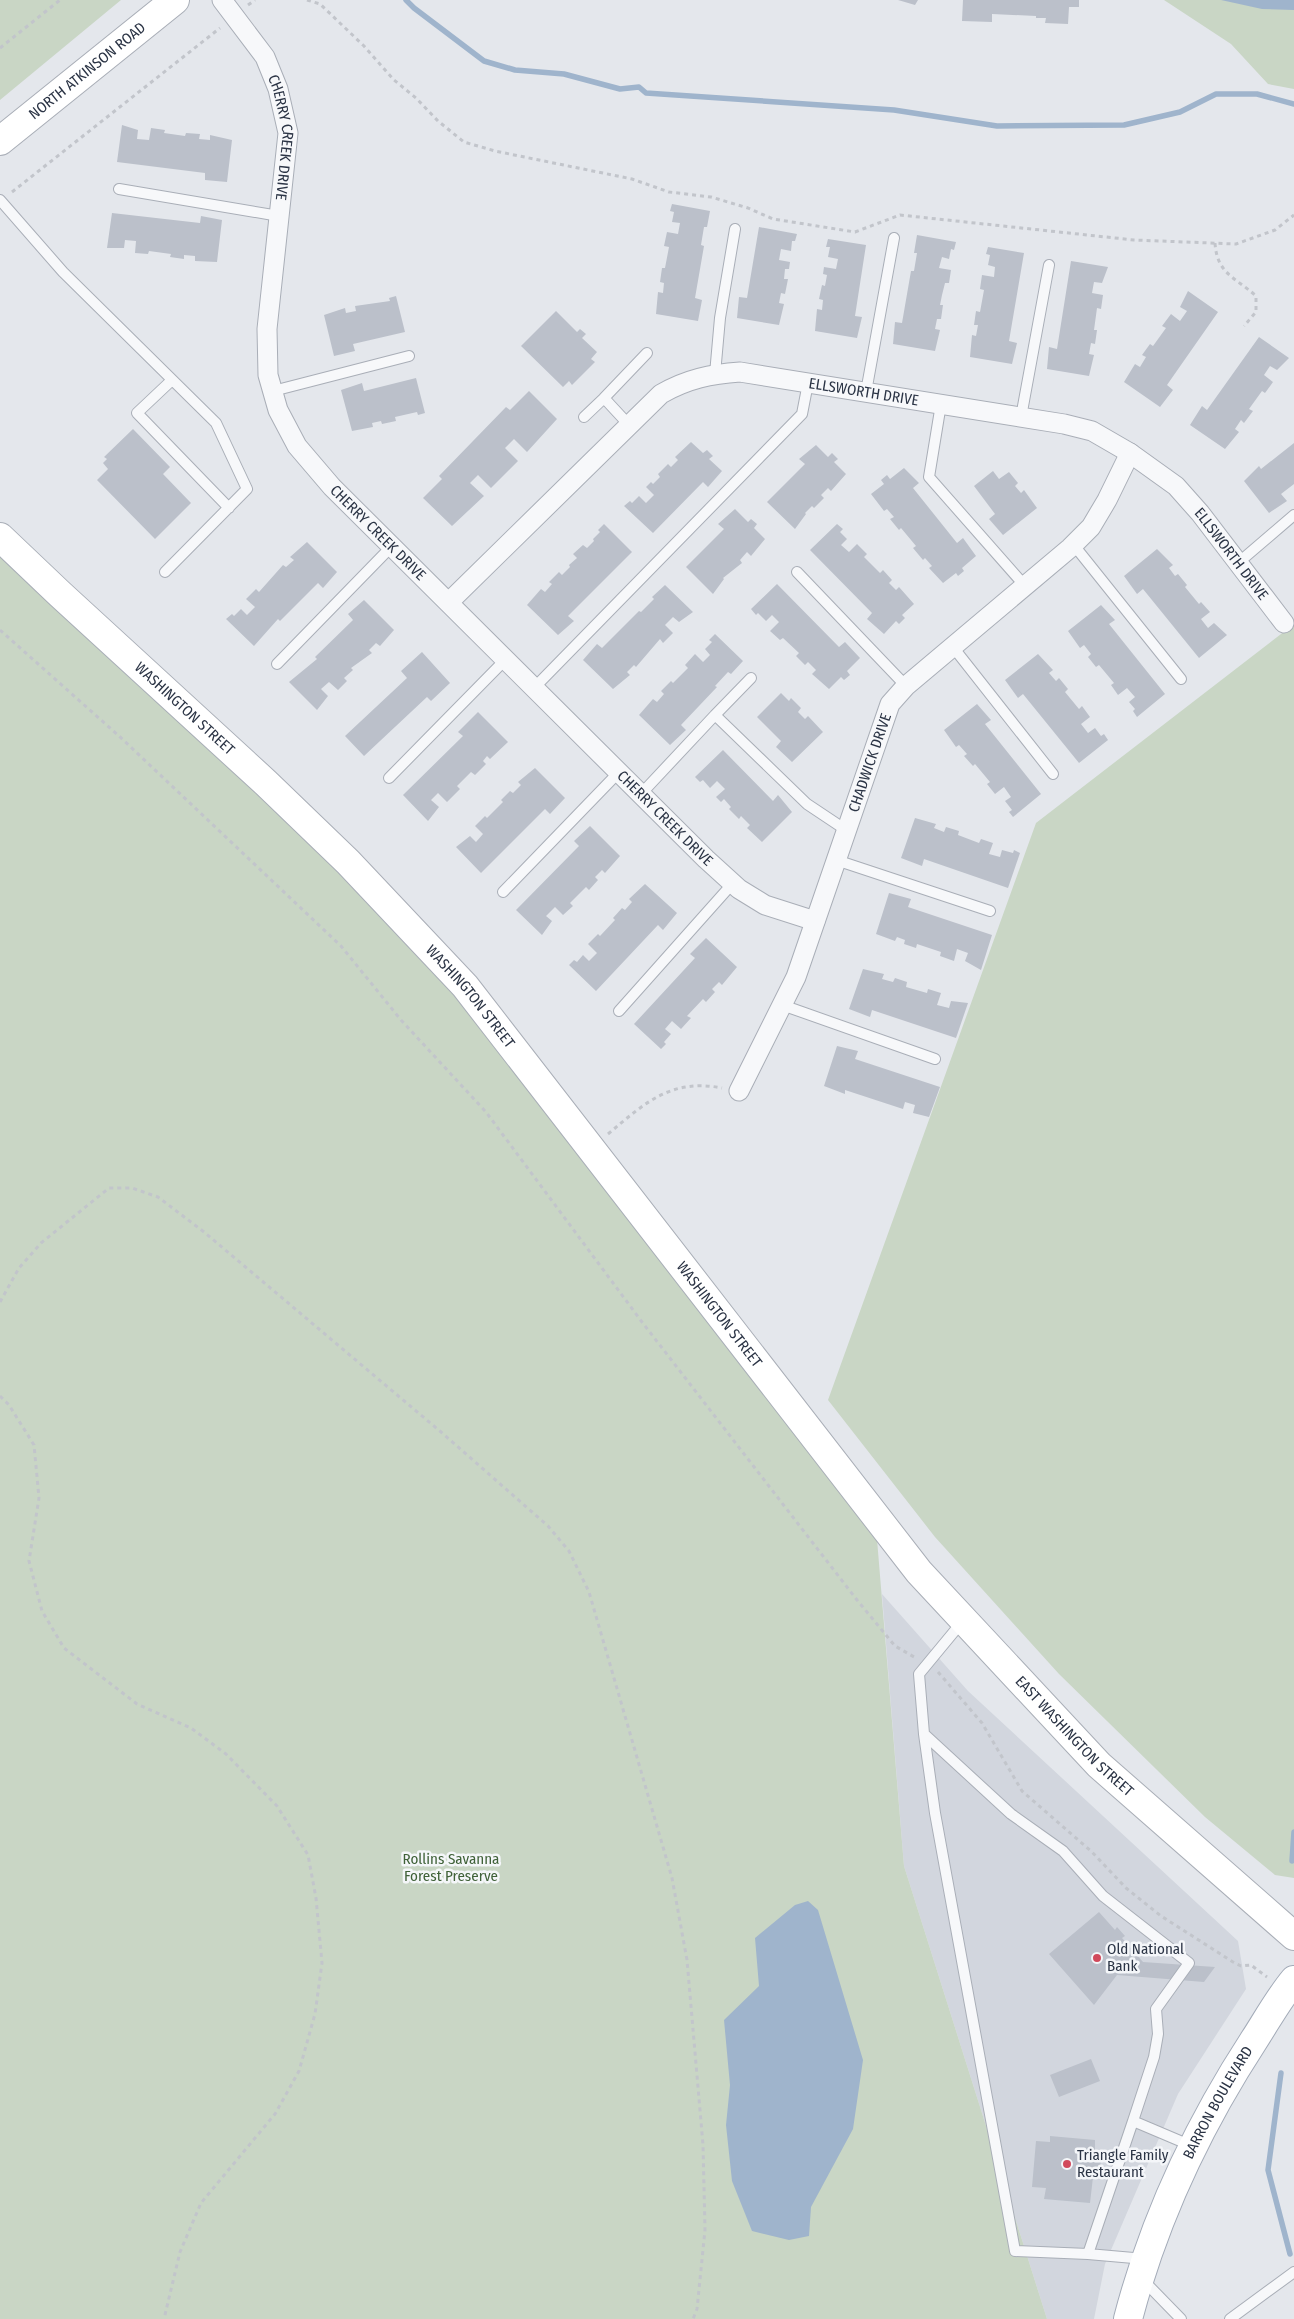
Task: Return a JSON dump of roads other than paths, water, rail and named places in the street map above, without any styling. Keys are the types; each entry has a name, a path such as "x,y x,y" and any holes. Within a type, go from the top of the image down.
{"main road":[{"name":"NORTH ATKINSON ROAD","path":"0,141 175,0"},
{"name":"WASHINGTON STREET","path":"0,537 266,782 348,862 465,986 875,1515"},
{"name":"EAST WASHINGTON STREET","path":"875,1515 919,1572 1099,1766 1294,1936"},
{"name":"BARRON BOULEVARD","path":"1128,2319 1143,2268 1192,2146 1224,2087 1294,1980"}],"street":[{"name":"CHERRY CREEK DRIVE","path":"222,0 265,57 278,89 288,133 267,329 268,375 278,410 297,446 332,487 732,883 765,904 815,921"},
{"name":"ELLSWORTH DRIVE","path":"449,602 661,394 680,383 715,374 740,372 1021,417 1092,431 1130,453 1176,486 1200,513 1284,623"},
{"name":"CHADWICK DRIVE","path":"739,1091 796,977 890,704 906,686 1025,586 1091,527 1107,500 1130,453"}],"lane":[{"path":"119,189 279,216"},
{"path":"0,201 63,272 216,423 247,489 165,572"},
{"path":"715,374 720,318 735,229"},
{"path":"866,392 894,238"},
{"path":"1021,417 1049,265"},
{"path":"584,417 647,353"},
{"path":"272,391 409,356"},
{"path":"172,380 137,413 229,508"},
{"path":"534,688 802,414 808,383"},
{"path":"604,398 629,424"},
{"path":"941,404 929,477 1025,586"},
{"path":"1238,563 1294,515"},
{"path":"1073,544 1181,679"},
{"path":"276,664 392,546"},
{"path":"797,572 906,686"},
{"path":"953,646 1053,774"},
{"path":"389,778 506,659"},
{"path":"641,794 750,678"},
{"path":"715,715 807,804 846,830"},
{"path":"502,892 619,772"},
{"path":"836,860 990,911"},
{"path":"619,1011 732,883"},
{"path":"782,1005 935,1059"},
{"path":"963,1621 920,1674 924,1734 936,1813 1015,2251 1088,2254 1143,2268 1181,2319"},
{"path":"924,1734 1011,1814 1063,1851 1103,1896 1189,1963 1156,2009 1158,2034 1154,2057 1088,2254"},
{"path":"1133,2121 1192,2146"},
{"path":"1230,2319 1294,2272"}],"water":[{"path":"1221,0 1294,0 1294,10 1262,9"},
{"path":"808,1901 818,1910 863,2060 853,2129 811,2207 809,2236 789,2240 752,2231 732,2181 726,2125 730,2085 724,2020 759,1986 755,1938 795,1905"}],"waterway":[{"path":"406,0 484,61 515,70 564,74 620,89 639,87 646,93 894,110 997,126 1124,125 1180,112 1216,94 1257,94 1294,104"},
{"path":"1292,1861 1294,1832"},
{"path":"1281,2073 1268,2170 1290,2254"}],"place":[{"name":"Old National Bank","path":"1097,1958"},
{"name":"Triangle Family Restaurant","path":"1067,2164"}],"park label":[{"name":"Rollins Savanna Forest Preserve","path":"451,1868"}]}
